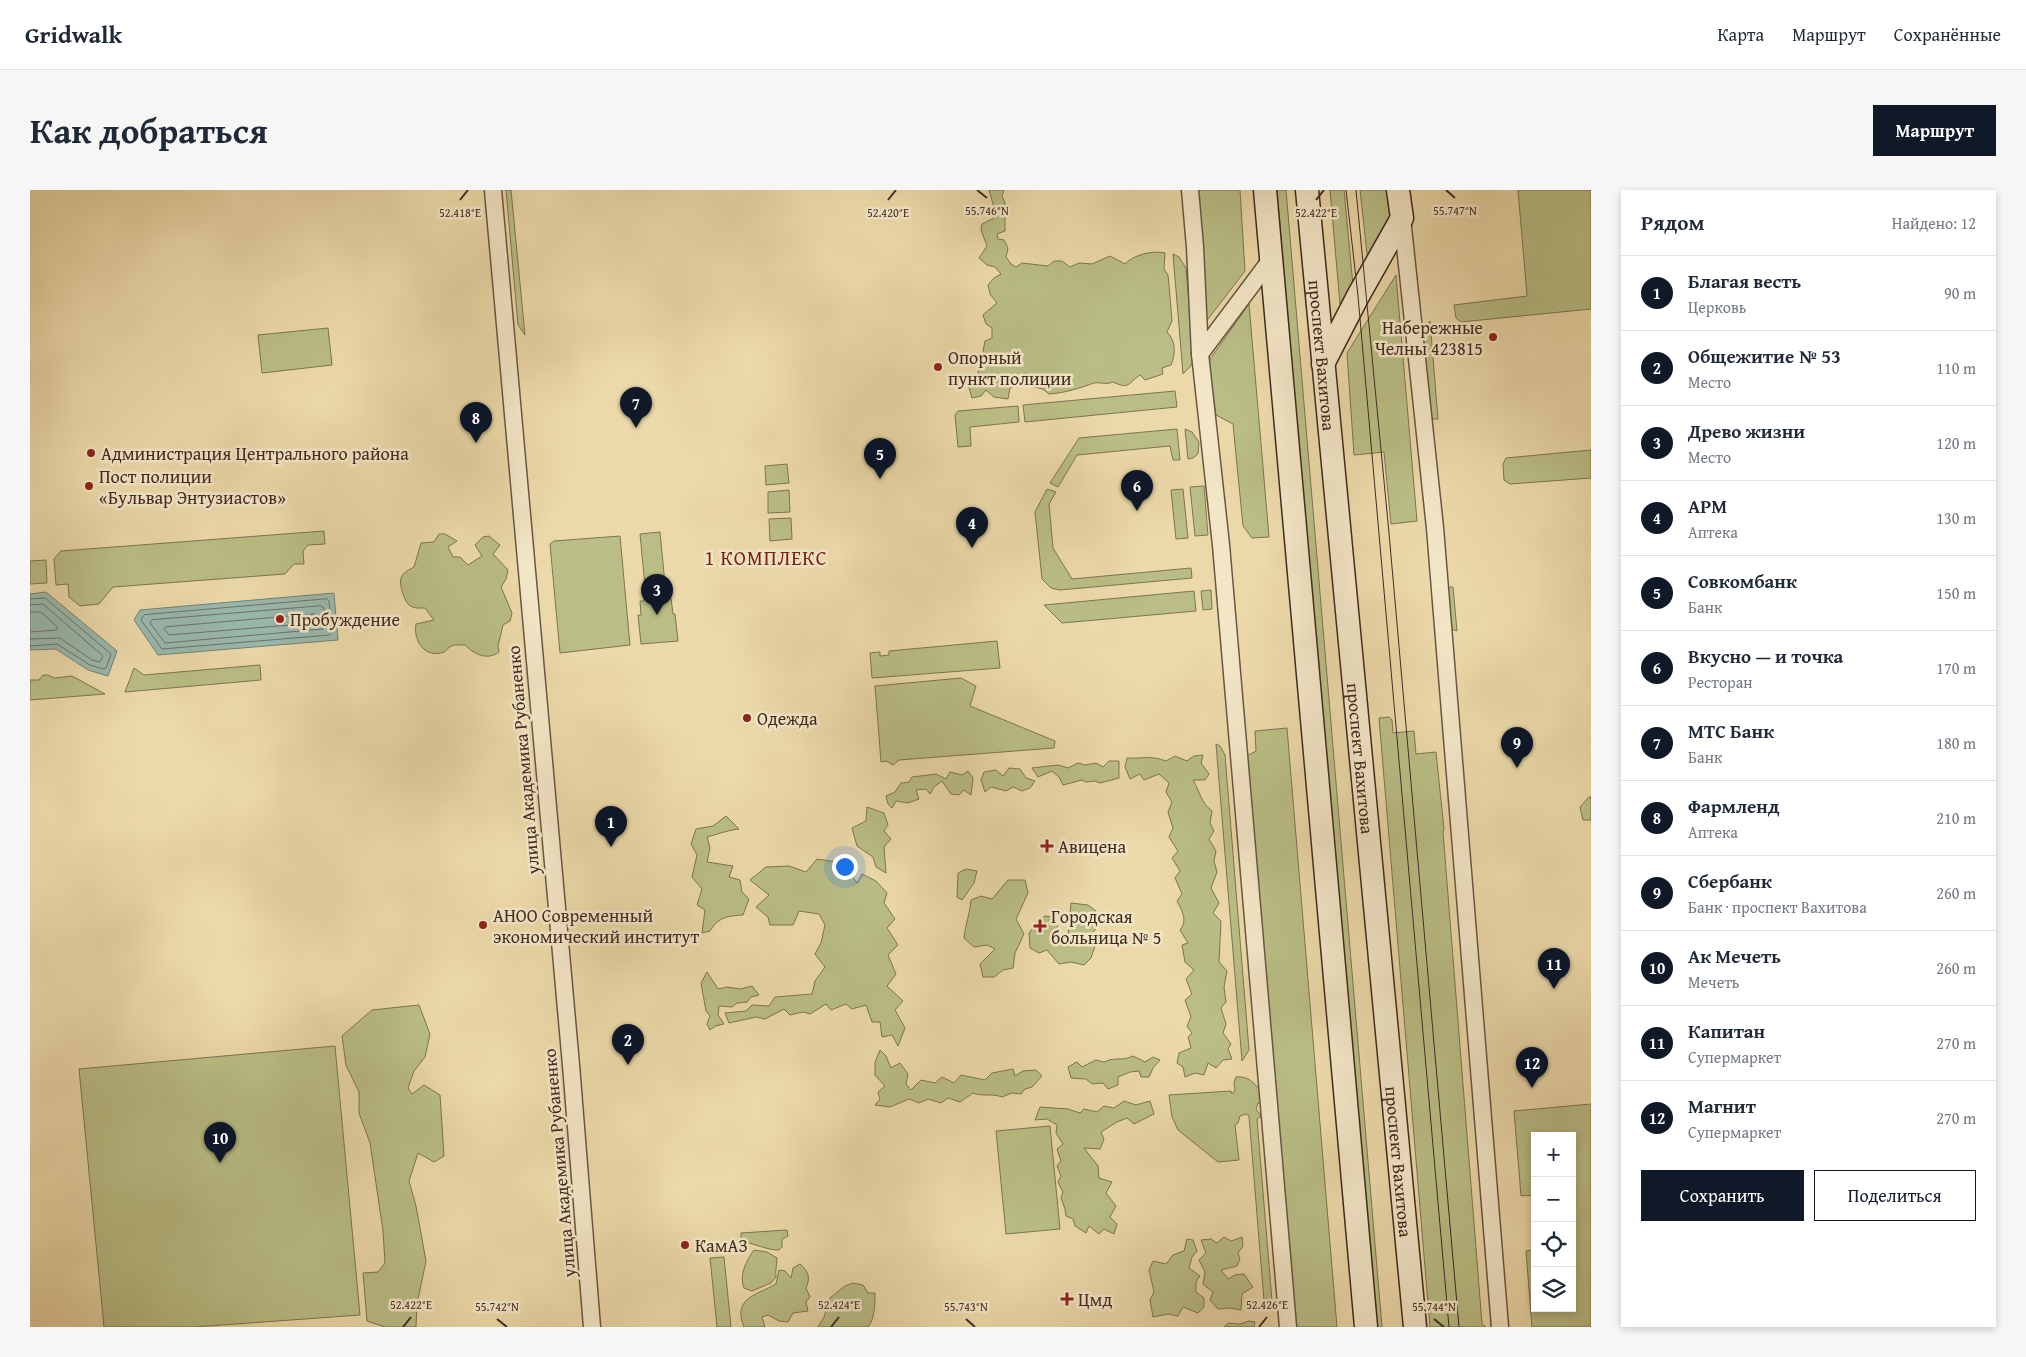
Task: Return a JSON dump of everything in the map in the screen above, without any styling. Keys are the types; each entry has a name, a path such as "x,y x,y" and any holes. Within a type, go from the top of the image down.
{"main road":[{"name":"проспект Вахитова","path":"1307,190 1322,364 1415,1327"},
{"path":"1322,364 1402,218 1398,190"},
{"path":"1264,194 1272,258 1366,1327"}],"street":[{"name":"улица Академика Рубаненко","path":"493,190 570,1056 592,1327"},
{"path":"1190,190 1200,354 1221,545 1288,1327"},
{"path":"1402,218 1435,528 1500,1327"},
{"path":"1200,354 1272,258"}],"green space":[{"path":"506,190 511,190 525,335 518,325"},
{"path":"989,190 1004,190 1002,196 1005,203 1005,231 997,234 998,239 1004,240 1008,248 1006,257 1016,267 1022,263 1048,266 1054,261 1062,261 1070,267 1079,263 1092,264 1110,256 1125,264 1133,258 1144,254 1165,253 1164,269 1168,275 1172,321 1167,332 1174,343 1174,356 1171,365 1162,368 1163,374 1145,380 1140,375 1126,385 1113,382 1094,383 1049,394 1043,389 1034,387 1027,373 1017,376 1016,385 1010,388 1008,399 994,397 986,390 981,396 972,398 969,388 973,380 979,378 978,371 990,360 983,351 985,341 992,338 992,328 986,324 983,315 997,303 990,294 988,285 1001,274 995,267 987,265 979,258 987,246 981,230 982,224 994,218 995,211"},
{"path":"1196,190 1240,190 1245,271 1205,323"},
{"path":"1277,190 1286,190 1382,1327 1374,1327"},
{"path":"1330,190 1344,190 1353,285 1340,304"},
{"path":"1360,190 1387,190 1390,219 1368,263"},
{"path":"1518,190 1591,190 1591,309 1461,322 1456,318 1454,305 1527,296"},
{"path":"1173,254 1179,257 1186,268 1194,359 1190,367 1183,374"},
{"path":"1396,275 1417,521 1391,524 1384,452 1354,455 1347,353"},
{"path":"1249,304 1269,537 1252,538 1243,526 1233,424 1216,415 1208,362"},
{"path":"1430,321 1438,419 1431,419 1421,333"},
{"path":"328,328 332,365 262,373 258,335"},
{"path":"1175,391 1177,407 1025,422 1023,405"},
{"path":"1018,406 1019,422 970,427 971,446 958,447 955,415 958,411"},
{"path":"1177,429 1180,460 1173,460 1170,446 1077,455 1058,487 1050,483 1079,438"},
{"path":"1185,429 1192,432 1199,442 1198,454 1188,459"},
{"path":"1591,450 1591,478 1510,484 1504,480 1503,464 1506,458"},
{"path":"787,464 789,483 766,485 765,466"},
{"path":"1204,486 1208,535 1195,536 1190,487"},
{"path":"1047,489 1056,492 1049,504 1053,548 1072,579 1191,568 1192,578 1060,590 1051,588 1042,579 1035,512"},
{"path":"1183,489 1188,538 1176,539 1171,490"},
{"path":"789,490 790,512 768,513 768,492"},
{"path":"791,518 792,539 770,541 769,519"},
{"path":"324,531 325,544 308,545 303,551 304,564 294,564 285,574 113,587 99,604 80,606 69,597 68,584 56,585 54,559 61,551"},
{"path":"660,532 665,584 645,586 640,534"},
{"path":"439,534 445,534 457,541 448,547 453,557 460,557 468,565 482,556 475,545 483,537 489,536 500,545 493,554 508,570 506,579 501,587 512,613 510,621 503,625 498,646 499,652 494,655 481,655 465,645 455,645 437,654 431,653 422,647 416,637 416,624 434,620 425,608 413,607 407,603 401,588 401,578 414,567 421,543 434,542"},
{"path":"620,536 630,645 560,653 550,544 554,541"},
{"path":"46,560 47,583 30,584 30,561"},
{"path":"1453,587 1457,631 1449,628 1444,588"},
{"path":"1211,590 1212,609 1203,610 1201,591"},
{"path":"1194,591 1196,611 1062,623 1044,605"},
{"path":"667,594 667,598 671,598 673,614 675,614 678,641 641,644 638,615 641,615 640,601 644,601 644,596"},
{"path":"997,641 1000,668 872,678 870,653 880,652 880,656 889,655 889,651"},
{"path":"260,665 261,680 125,692 134,668 144,675"},
{"path":"43,675 54,678 72,676 105,694 30,700 30,680 39,680"},
{"path":"961,678 976,686 970,706 1055,741 1054,748 899,760 893,765 886,761 881,762 875,686"},
{"path":"1389,717 1392,720 1393,733 1414,731 1416,754 1436,752 1444,829 1482,1324 1486,1327 1430,1327 1379,718"},
{"path":"1287,728 1337,1327 1295,1327 1245,757 1256,751 1255,731"},
{"path":"1216,744 1220,746 1225,755 1249,1050 1242,1061"},
{"path":"1203,755 1201,763 1209,774 1205,780 1193,780 1203,801 1212,811 1210,823 1214,831 1209,839 1216,851 1214,861 1217,872 1211,888 1219,903 1213,913 1221,921 1219,962 1227,971 1224,987 1226,1002 1221,1008 1226,1024 1223,1033 1231,1044 1228,1049 1232,1059 1223,1060 1216,1068 1208,1063 1204,1075 1195,1073 1185,1077 1183,1067 1177,1063 1179,1053 1191,1048 1188,1037 1192,1033 1187,1026 1191,1017 1185,1000 1192,994 1186,979 1194,970 1185,962 1182,945 1188,943 1180,930 1184,919 1177,901 1182,894 1175,878 1180,871 1172,858 1178,851 1169,837 1173,828 1168,812 1172,802 1166,792 1169,783 1159,774 1144,780 1140,774 1130,779 1125,767 1127,758 1151,758 1166,761 1175,756 1187,761 1194,756"},
{"path":"1109,761 1119,761 1119,778 1100,783 1082,780 1063,785 1059,777 1052,771 1038,777 1032,768 1058,765 1068,768 1078,763 1085,765 1096,763 1103,767"},
{"path":"1009,768 1020,769 1026,778 1035,781 1030,788 1022,791 1013,787 1006,791 991,787 985,792 981,780 984,772 996,770 1003,776"},
{"path":"968,771 973,778 971,795 964,790 959,795 951,794 942,781 934,787 930,794 926,789 916,790 919,799 908,803 896,801 892,808 888,804 886,796 895,792 901,783 909,782 912,777 936,774 946,779 950,772 962,775"},
{"path":"1591,797 1591,820 1583,820 1580,807"},
{"path":"867,807 884,813 888,825 884,831 891,839 884,847 886,873 876,867 873,857 857,846 852,828 866,821"},
{"path":"726,816 739,829 707,837 710,848 707,862 733,866 729,877 740,880 742,892 749,899 743,915 724,918 716,923 710,931 702,933 705,910 697,905 702,889 692,877 697,855 691,844 696,829 713,826"},
{"path":"817,859 843,863 857,883 862,874 876,881 887,893 884,903 895,919 887,928 898,945 888,955 896,974 887,986 903,1001 895,1010 905,1028 898,1046 892,1035 882,1037 880,1022 872,1022 866,1005 852,1009 846,1004 831,1010 826,1004 810,1014 803,1012 790,1015 784,1009 765,1019 756,1017 729,1023 725,1013 746,1011 752,1005 769,1006 775,997 812,994 815,981 825,967 815,954 821,943 825,925 819,914 799,911 793,925 770,925 768,917 756,907 769,895 750,880 766,867 789,866 806,872"},
{"path":"966,869 977,871 974,883 962,900 957,897 958,873"},
{"path":"1008,880 1025,880 1028,893 1016,919 1024,934 1015,953 1013,968 1003,970 994,977 983,977 980,964 995,949 987,945 974,947 964,938 971,900 981,896 992,899"},
{"path":"1071,903 1088,905 1096,911 1092,921 1098,926 1092,934 1097,940 1091,958 1084,965 1071,962 1059,964 1047,950 1039,953 1030,948 1029,933 1036,923 1045,916 1052,917 1057,925 1059,936 1068,935"},
{"path":"707,972 718,989 727,987 740,989 752,986 759,995 751,997 747,1002 737,1003 732,1007 719,1006 718,1015 724,1024 715,1026 710,1030 707,1024 710,1016 706,1011 701,983"},
{"path":"419,1005 430,1034 425,1057 414,1071 408,1088 412,1094 424,1085 440,1095 444,1156 434,1162 418,1153 409,1181 416,1206 426,1261 417,1304 416,1327 385,1327 367,1321 363,1273 378,1272 385,1263 383,1231 370,1143 359,1113 359,1092 346,1065 342,1036 372,1010"},
{"path":"335,1046 360,1315 194,1327 104,1327 79,1069"},
{"path":"880,1050 886,1056 891,1068 900,1063 908,1074 906,1084 911,1090 921,1080 935,1083 942,1077 954,1083 961,1075 985,1080 992,1073 1013,1069 1015,1076 1023,1071 1036,1070 1042,1076 1032,1087 1025,1089 1021,1094 1012,1093 1002,1097 973,1093 960,1102 948,1098 941,1103 928,1099 919,1103 909,1099 890,1107 875,1105 880,1099 878,1092 885,1086 875,1075 875,1062"},
{"path":"1133,1056 1145,1062 1153,1057 1160,1060 1153,1068 1149,1077 1141,1077 1139,1071 1130,1072 1118,1077 1118,1085 1108,1089 1103,1083 1092,1084 1086,1079 1071,1078 1068,1067 1077,1062 1082,1067 1096,1060 1104,1062"},
{"path":"1236,1077 1251,1080 1257,1087 1262,1087 1261,1104 1258,1103 1256,1109 1261,1116 1257,1119 1272,1301 1269,1305 1264,1301 1249,1116 1246,1114 1240,1116 1238,1123 1235,1125 1239,1160 1218,1162 1178,1130 1172,1117 1169,1095 1231,1091 1232,1094 1235,1090 1234,1082"},
{"path":"1124,1101 1136,1105 1150,1101 1154,1114 1134,1124 1127,1118 1117,1122 1101,1132 1104,1139 1100,1149 1084,1148 1098,1166 1099,1178 1112,1182 1106,1193 1116,1206 1110,1217 1117,1224 1114,1234 1104,1229 1099,1234 1089,1226 1086,1233 1075,1226 1073,1219 1066,1216 1061,1198 1063,1192 1058,1182 1061,1176 1057,1166 1061,1161 1057,1149 1063,1144 1056,1133 1057,1125 1047,1119 1035,1120 1040,1107 1068,1109 1080,1113 1084,1109 1097,1112 1104,1106 1114,1108"},
{"path":"1591,1104 1591,1327 1532,1327 1526,1251 1531,1250 1531,1312 1576,1312 1576,1132 1531,1132 1531,1195 1521,1196 1514,1111"},
{"path":"1050,1126 1060,1229 1006,1234 996,1131"},
{"path":"787,1230 788,1236 782,1239 782,1247 779,1250 741,1240 741,1233"},
{"path":"1224,1237 1231,1241 1242,1237 1243,1246 1238,1253 1240,1259 1237,1266 1221,1270 1228,1279 1235,1275 1244,1274 1253,1287 1242,1294 1241,1310 1230,1308 1218,1309 1210,1300 1213,1292 1203,1284 1205,1272 1199,1260 1206,1253 1201,1240 1211,1239 1217,1243"},
{"path":"1187,1239 1193,1240 1197,1251 1192,1257 1189,1268 1200,1276 1196,1282 1196,1292 1204,1298 1204,1307 1198,1313 1183,1307 1178,1316 1168,1314 1153,1317 1150,1300 1154,1292 1149,1270 1153,1261 1166,1264 1173,1255 1184,1251"},
{"path":"754,1250 767,1252 777,1258 777,1261 776,1277 771,1283 752,1291 744,1288 742,1278 746,1263"},
{"path":"724,1257 731,1327 717,1327 710,1258"},
{"path":"800,1264 807,1272 808,1277 806,1288 810,1297 806,1302 808,1311 793,1313 788,1322 779,1321 768,1315 762,1317 765,1327 744,1327 741,1310 748,1299 776,1284 779,1270 785,1271 791,1278 793,1268"},
{"path":"853,1283 863,1285 868,1293 875,1293 875,1306 868,1327 818,1327 824,1317 830,1298 845,1286"},
{"path":"1249,1321 1255,1322 1254,1327 1224,1327 1228,1323 1240,1324"}],"water":[{"path":"46,592 117,651 108,676 88,670 56,649 30,650 30,594"},
{"path":"334,593 338,640 158,655 134,620 140,610"}],"tram line":[{"path":"1346,190 1358,296 1449,1327"},
{"path":"1356,190 1389,533 1459,1327"}],"place":[{"name":"Набережные Челны 423815","path":"1493,337"},
{"name":"Опорный пункт полиции","path":"938,367"},
{"name":"МТС Банк","path":"636,428"},
{"name":"Фармленд","path":"476,443"},
{"name":"Администрация Центрального района","path":"91,453"},
{"name":"Совкомбанк","path":"880,479"},
{"name":"Пост полиции «Бульвар Энтузиастов»","path":"89,486"},
{"name":"Вкусно — и точка","path":"1137,511"},
{"name":"АРМ","path":"972,548"},
{"name":"Древо жизни","path":"657,615"},
{"name":"Пробуждение","path":"280,619"},
{"name":"Одежда","path":"747,718"},
{"name":"Сбербанк","path":"1517,768"},
{"name":"Авицена","path":"1047,846"},
{"name":"Благая весть","path":"611,847"},
{"name":"АНОО Современный экономический институт","path":"483,925"},
{"name":"Городская больница № 5","path":"1040,926"},
{"name":"Капитан","path":"1554,989"},
{"name":"Общежитие № 53","path":"628,1065"},
{"name":"Магнит","path":"1532,1088"},
{"name":"Ак Мечеть","path":"220,1163"},
{"name":"КамАЗ","path":"685,1245"},
{"name":"Цмд","path":"1067,1299"}],"district":[{"name":"1 КОМПЛЕКС","path":"766,557"}]}
